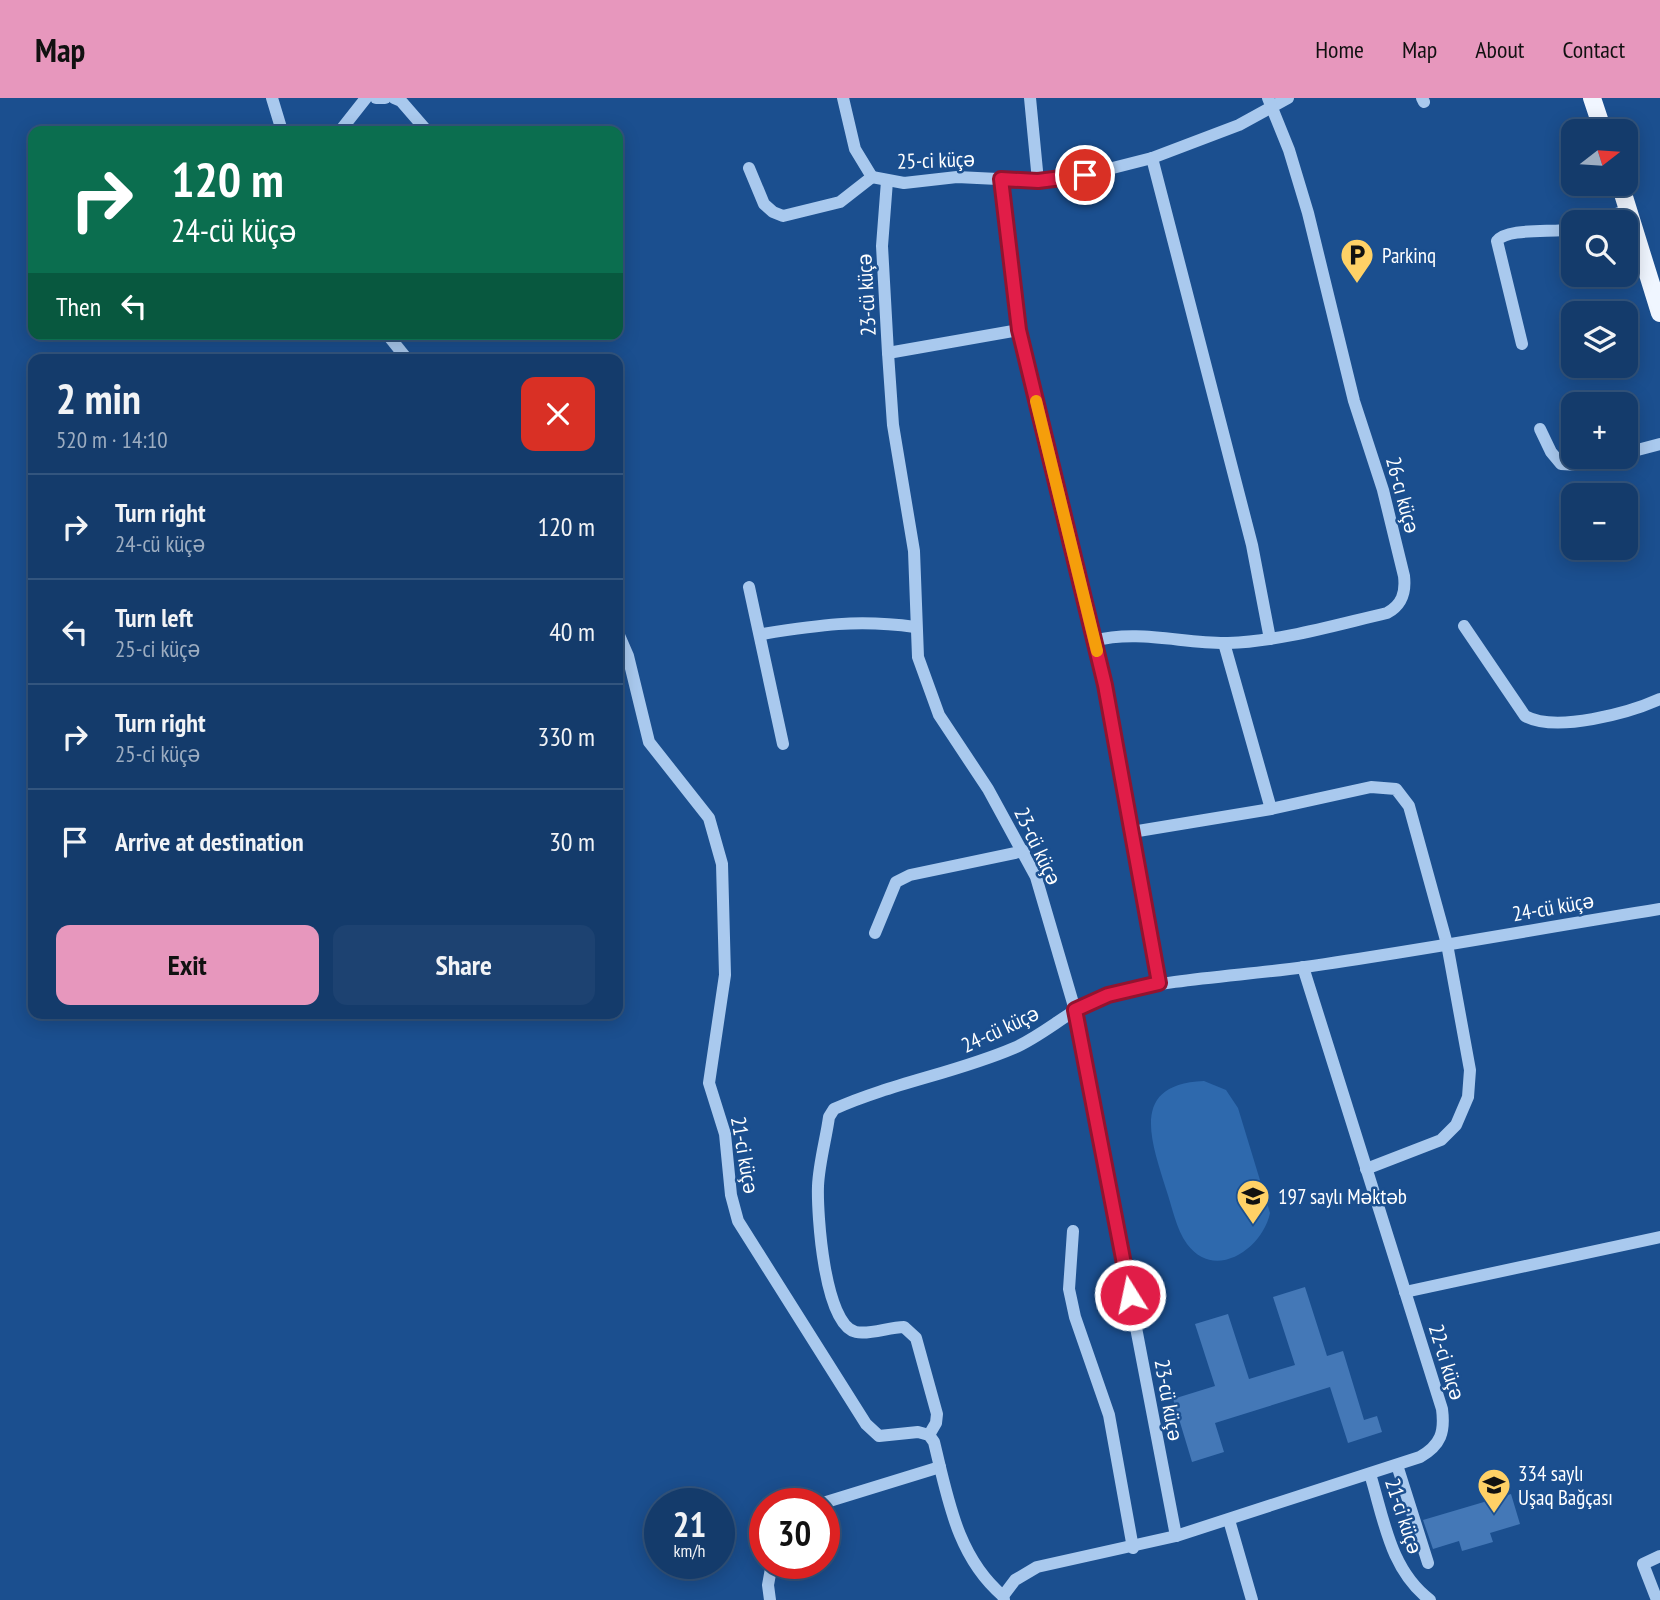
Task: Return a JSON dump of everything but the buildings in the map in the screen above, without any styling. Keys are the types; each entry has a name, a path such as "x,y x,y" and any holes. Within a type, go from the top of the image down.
{"main road":[{"path":"1592,98 1599,119"},
{"path":"1624,196 1628,210"},
{"path":"1638,242 1660,313"}],"street":[{"path":"272,98 280,126"},
{"path":"344,126 366,98"},
{"path":"376,98 384,98"},
{"path":"394,98 401,101 422,126"},
{"path":"749,167 764,204 772,212 783,216 840,202 872,177 855,149 843,98"},
{"path":"1030,98 1038,181"},
{"name":"25-ci küçə","path":"872,177 887,181 957,177 1038,181 1085,175 1152,158 1239,125 1270,102 1288,98"},
{"name":"26-cı küçə","path":"1094,641 1121,636 1224,643 1270,639 1387,613 1396,608 1405,588 1383,489 1354,401 1308,213 1289,150 1270,102"},
{"path":"1152,158 1252,545 1270,639"},
{"name":"25-ci küçə","path":"1001,179 1019,330 1094,641 1159,983"},
{"name":"23-cü küçə","path":"887,181 882,246 888,353 893,425 913,540 918,657 939,715 988,789 1036,877 1075,1010 1176,1536"},
{"path":"1522,344 1496,241 1502,234 1510,232 1561,231"},
{"path":"888,353 1019,330"},
{"path":"392,340 403,354"},
{"path":"1540,429 1550,452 1561,464"},
{"path":"1638,450 1660,444"},
{"path":"749,587 762,634 783,744"},
{"path":"762,634 836,622 869,621 915,627"},
{"path":"1464,626 1525,716 1535,722 1552,724 1625,712 1660,699"},
{"path":"1224,643 1271,809"},
{"name":"21-ci küçə","path":"623,644 649,741 709,818 722,864 725,975 709,1083 724,1134 731,1195 738,1221 866,1424 879,1436 918,1432 929,1435"},
{"path":"1132,832 1271,809 1371,788 1396,789 1409,806 1447,944 1470,1070 1468,1097 1456,1125 1441,1140 1366,1170"},
{"path":"875,933 896,882 910,875 1024,851"},
{"name":"24-cü küçə","path":"929,1435 936,1423 937,1414 916,1338 904,1327 856,1332 846,1327 828,1284 820,1243 818,1184 829,1116 834,1109 971,1065 1016,1047 1040,1035 1075,1010 1108,995 1159,983 1303,967 1660,909"},
{"name":"22-ci küçə","path":"1004,1598 1015,1580 1037,1567 1133,1548 1229,1520 1397,1465 1433,1450 1442,1436 1442,1409 1303,967"},
{"path":"1073,1231 1069,1289 1075,1317 1109,1415 1133,1548"},
{"path":"1405,1292 1660,1237"},
{"path":"929,1435 956,1526 968,1555 984,1580 1004,1598"},
{"path":"1397,1465 1428,1563"},
{"path":"840,1498 940,1467"},
{"name":"21-ci küçə","path":"1370,1474 1398,1565 1417,1590 1430,1600"},
{"path":"1229,1520 1252,1600"},
{"path":"1657,1600 1643,1564 1660,1556"},
{"path":"769,1579 770,1600"},
{"path":"1405,1600 1417,1590"}],"shaded area":[{"path":"1204,1081 1226,1090 1238,1108 1270,1213 1258,1238 1236,1256 1224,1260 1211,1260 1198,1255 1183,1238 1160,1170 1152,1134 1151,1118 1155,1104 1164,1092 1180,1084"}],"slow traffic":[{"path":"1036,401 1097,651"}],"place":[{"name":"Parkinq","path":"1357,285"},
{"name":"197 saylı Məktəb","path":"1253,1226"},
{"name":"334 saylı Uşaq Bağçası","path":"1494,1515"}],"route":[{"path":"1085,175 1038,181 1001,179 1005,235 1019,330 1105,685 1159,983 1108,995 1075,1010 1086,1054 1130,1295"}]}
